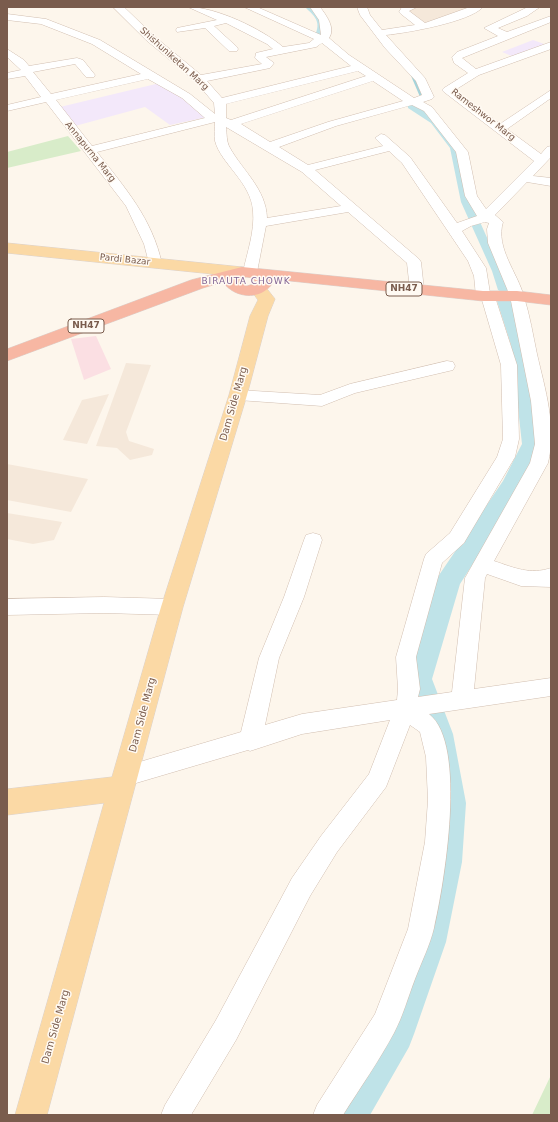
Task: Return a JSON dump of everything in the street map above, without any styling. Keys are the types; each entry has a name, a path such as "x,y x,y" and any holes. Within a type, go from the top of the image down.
{"highway":[{"name":"NH47","path":"7,355 164,296 232,292 248,281 316,279 418,290 488,296 518,296 551,300"}],"main road":[{"name":"Pardi Bazar","path":"7,248 155,264 248,281"},
{"name":"Dam Side Marg","path":"31,1115 125,782 172,607 238,395 259,316 248,281"},
{"path":"7,802 125,782"}],"street":[{"name":"Shishuniketan Marg","path":"118,7 150,38 199,79 220,102"},
{"path":"193,7 227,20 272,42 281,51"},
{"path":"249,7 327,41 360,67 422,104 462,152 471,196 484,218"},
{"path":"199,79 266,66 269,63 259,56 312,45 326,36 327,31 321,14 315,7"},
{"path":"376,7 363,9 365,15 380,33 388,46 421,80 422,104"},
{"path":"412,7 405,9 404,12 424,27"},
{"path":"380,33 424,27 450,20 478,7"},
{"path":"507,36 489,28 524,14 535,7"},
{"path":"7,17 43,21 96,42 150,76 186,96 221,121 306,169 414,262 416,266 418,290"},
{"path":"475,73 458,60 457,57 461,54 551,19"},
{"path":"181,30 227,20"},
{"path":"207,25 233,49"},
{"path":"531,26 551,31"},
{"name":"Rameshwor Marg","path":"541,160 448,90 475,73 551,45"},
{"name":"Annapurna Marg","path":"7,52 27,71 48,100 132,206 151,244 155,264"},
{"path":"7,76 77,61 90,75"},
{"path":"248,281 260,223 260,210 256,197 248,181 224,148 221,140 220,102 360,67"},
{"path":"7,108 150,76"},
{"path":"88,151 221,121 374,76"},
{"path":"267,147 332,124 422,104 448,90"},
{"path":"500,129 551,93"},
{"path":"327,1115 385,1023 421,930 437,842 440,800 437,757 429,727 412,708 408,689 406,657 433,559 457,538 506,457 511,439 509,365 480,269 461,226 406,160 381,138"},
{"path":"306,169 392,147"},
{"path":"484,218 551,150"},
{"path":"525,178 551,182"},
{"path":"260,223 350,208"},
{"path":"452,702 475,578 539,463 544,444 545,402 518,296 495,243 494,229 496,222 494,219 484,218 461,226"},
{"path":"238,395 322,401 350,389 447,366"},
{"path":"250,741 269,658 294,597 313,540"},
{"path":"482,564 521,578 550,579"},
{"path":"7,607 104,605 172,607"},
{"path":"125,782 302,724 551,687"},
{"path":"175,1115 226,1030 301,887 329,844 378,780 395,733 412,708"}],"shaded area":[{"path":"419,7 474,7 423,25 405,11"},
{"path":"533,40 547,45 514,57 502,52"},
{"path":"160,83 212,116 170,125 145,107 75,126 60,107"},
{"path":"96,336 111,369 84,380 71,339"},
{"path":"126,363 151,365 126,432 129,441 154,449 152,455 130,460 117,448 96,446"},
{"path":"109,394 87,444 63,440 82,400"},
{"path":"7,464 88,479 71,512 7,500"},
{"path":"7,513 62,522 54,540 33,544 7,539"}],"green space":[{"path":"68,136 81,151 7,168 7,152"},
{"path":"551,1075 551,1115 532,1115"}],"waterway":[{"path":"309,7 320,18 322,25 320,33 322,36"},
{"path":"412,75 421,96"},
{"path":"411,106 434,121 454,148 466,202 497,271 503,290"},
{"path":"423,106 423,114"},
{"path":"349,1115 396,1034 429,942 446,862 451,803 439,734 418,679 448,581 512,485 533,444 521,345 507,301"}],"district":[{"name":"BIRAUTA CHOWK","path":"246,282"}]}
